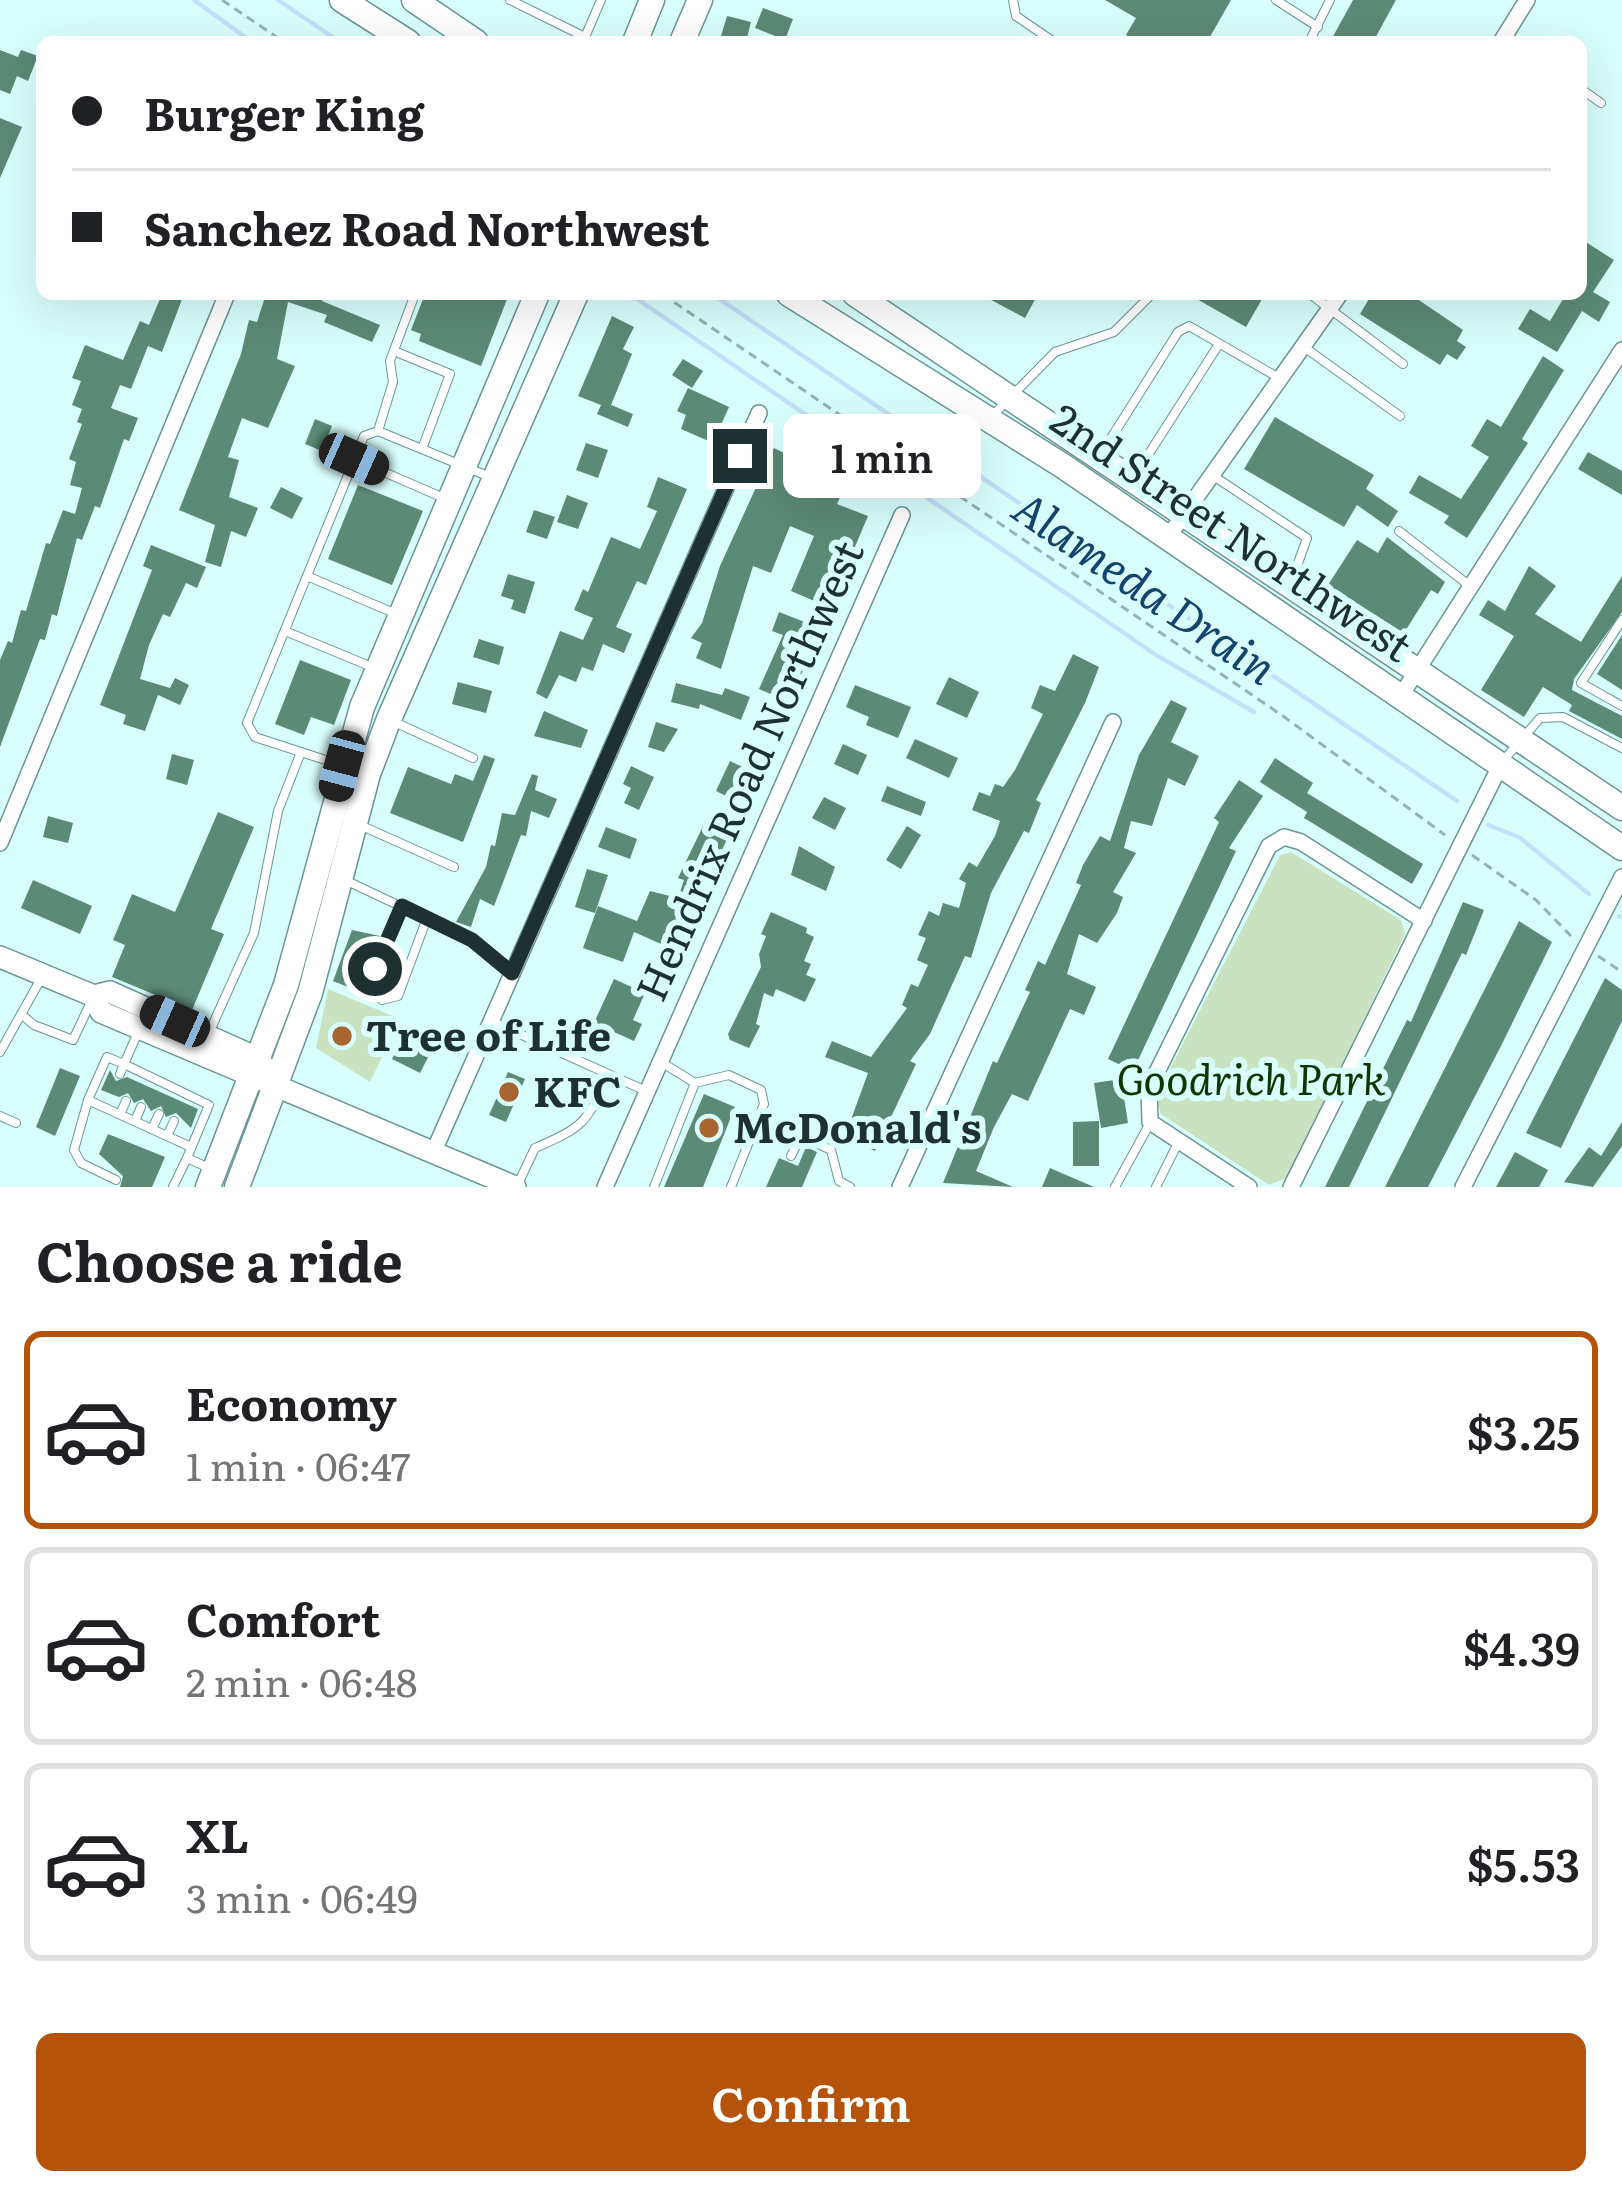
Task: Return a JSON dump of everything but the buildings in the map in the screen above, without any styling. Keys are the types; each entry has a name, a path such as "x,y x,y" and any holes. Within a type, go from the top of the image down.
{"main road":[{"path":"342,0 399,36"},
{"path":"413,0 467,36"},
{"path":"637,36 652,0"},
{"path":"685,36 700,0"},
{"path":"211,1179 305,919 342,766 378,669 535,300"},
{"path":"237,1187 279,1084 368,774 573,300"},
{"name":"2nd Street Northwest","path":"799,300 1168,537 1409,683 1518,739 1620,801"},
{"name":"2nd Street Northwest","path":"871,300 1006,397 1289,584 1502,763 1622,848"},
{"path":"0,957 94,996 110,992 208,1036 279,1084 516,1187"},
{"path":"94,996 100,1012 253,1068"}],"street":[{"path":"1507,36 1527,0"},
{"path":"0,843 225,300"},
{"path":"1168,537 1336,300"},
{"path":"1409,683 1622,350"},
{"path":"434,1151 760,413"},
{"name":"Hendrix Road Northwest","path":"605,1187 902,515"},
{"path":"902,1186 1113,722"},
{"path":"1292,1187 1502,763"},
{"path":"1249,1187 1150,1122 1149,1088 1263,858 1284,837 1424,921"},
{"path":"1463,1187 1622,877"}],"lane":[{"path":"510,0 583,36"},
{"path":"585,36 601,0"},
{"path":"1013,0 1016,16 1045,36"},
{"path":"1276,0 1318,27"},
{"path":"1313,36 1330,0"},
{"path":"1587,93 1601,103"},
{"path":"378,431 393,382 394,351 413,300"},
{"path":"989,419 1055,352 1114,332 1144,300"},
{"path":"1317,300 1402,364"},
{"path":"1098,458 1178,332 1189,326 1280,379"},
{"path":"1133,480 1219,344"},
{"path":"1303,346 1400,416"},
{"path":"394,351 450,374 422,449"},
{"path":"368,774 255,736 248,723 354,459 364,436 378,431 493,479"},
{"path":"354,459 451,501"},
{"path":"1211,475 1307,538 1289,584"},
{"path":"1399,531 1471,587"},
{"path":"307,576 401,616"},
{"path":"1622,620 1581,683 1622,706"},
{"path":"285,631 378,669"},
{"path":"1502,763 1540,718 1563,717 1622,748"},
{"path":"389,719 473,758"},
{"path":"208,1036 254,933 278,812 301,752"},
{"path":"355,823 454,867"},
{"path":"341,878 472,940 512,973"},
{"path":"402,906 368,984 382,1000 398,996 428,918"},
{"path":"0,1052 43,975"},
{"path":"21,1014 34,1025 74,1040 94,996"},
{"path":"491,1021 648,1091"},
{"path":"122,1069 140,1029"},
{"path":"116,1180 80,1163 74,1150 107,1057 122,1069 209,1105 173,1187"},
{"path":"661,1061 695,1083 729,1075 761,1090 764,1104 731,1187"},
{"path":"516,1187 535,1148 580,1129 588,1120 608,1073"},
{"path":"654,1187 695,1083"},
{"path":"105,1108 111,1094"},
{"path":"88,1100 191,1147"},
{"path":"120,1114 126,1100"},
{"path":"135,1121 141,1107"},
{"path":"152,1129 159,1114"},
{"path":"0,1115 16,1123"},
{"path":"167,1136 174,1120"},
{"path":"1115,1187 1150,1122"},
{"path":"790,1156 801,1136 831,1150 839,1181 850,1187"},
{"path":"1156,1187 1179,1141"},
{"path":"187,1158 211,1179"}],"path":[{"path":"222,0 275,36"},
{"path":"671,300 1268,706 1448,838"},
{"path":"1472,855 1537,900 1573,938"},
{"path":"1595,954 1622,972"}],"green space":[{"name":"Goodrich Park","path":"1291,852 1401,920 1405,934 1287,1178 1269,1185 1161,1114 1156,1096 1280,855"},
{"path":"328,989 400,1019 370,1082 316,1048"}],"waterway":[{"path":"194,0 244,36"},
{"name":"Alameda Drain","path":"278,0 331,36"},
{"path":"639,300 1156,655 1254,712"},
{"name":"Alameda Drain","path":"721,300 1457,801"},
{"name":"Alameda Drain","path":"1488,825 1519,837 1589,894"}],"place":[{"name":"Tree of Life","path":"342,1036"},
{"name":"KFC","path":"509,1092"},
{"name":"McDonald's","path":"709,1128"}],"route":[{"path":"375,969 402,906 472,940 512,973 740,456"}]}
